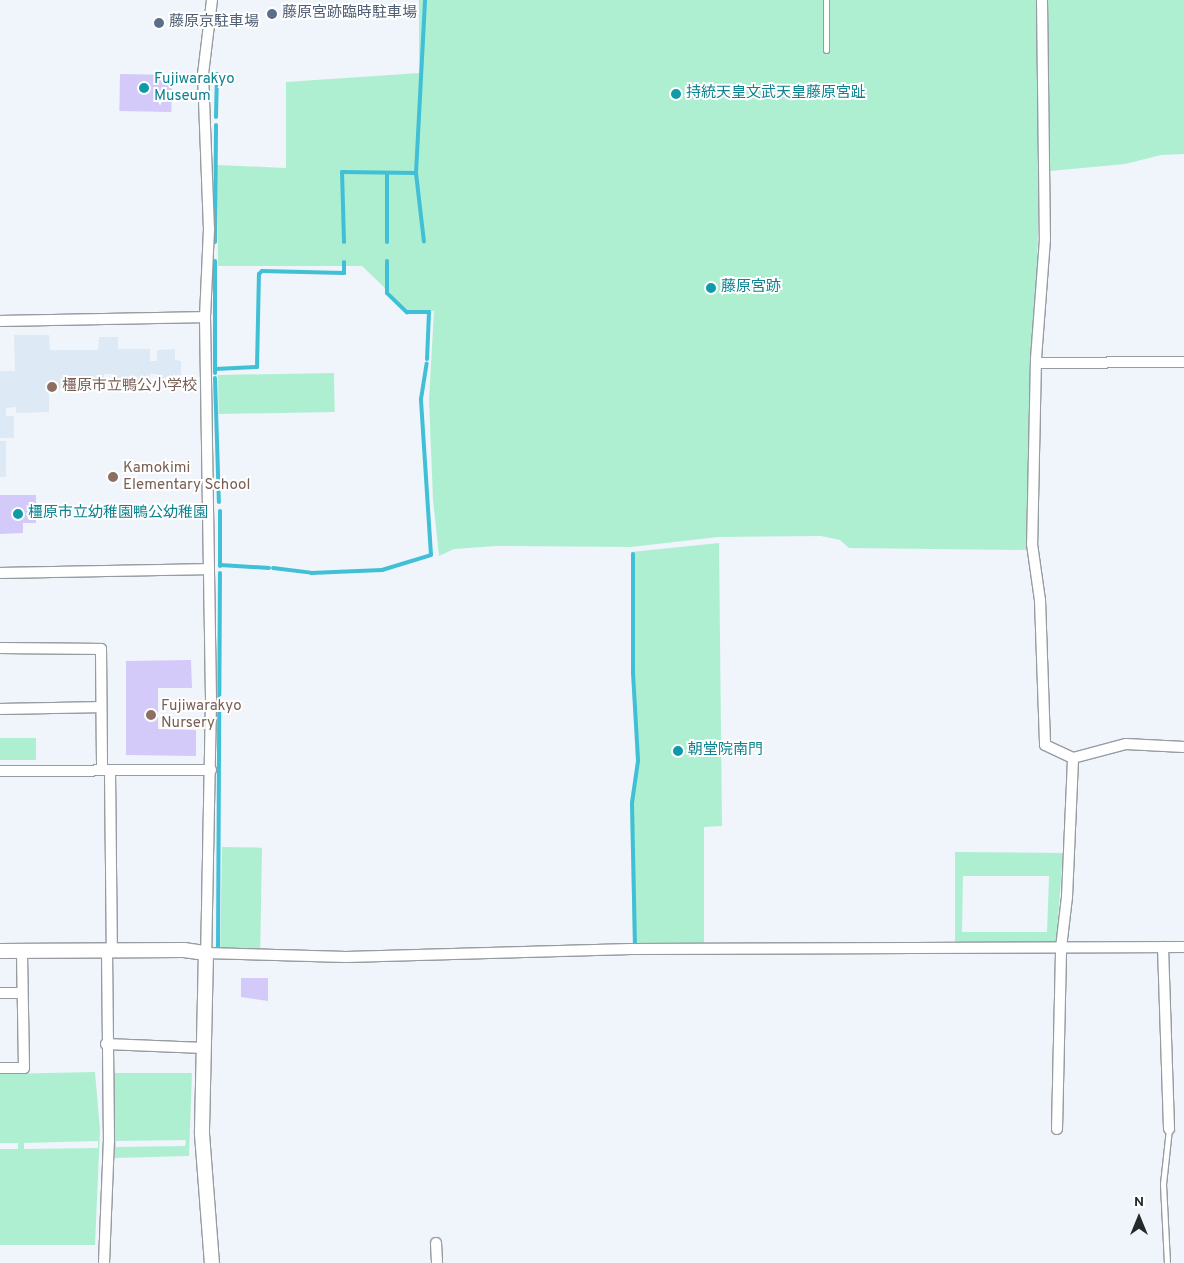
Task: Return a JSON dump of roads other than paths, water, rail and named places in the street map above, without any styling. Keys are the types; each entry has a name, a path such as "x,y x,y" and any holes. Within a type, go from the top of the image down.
{"street":[{"path":"212,0 203,74 209,230 205,317 211,770 203,1142 212,1263"},
{"path":"1042,0 1045,239 1036,363 1032,544 1040,600 1045,745 1073,758 1126,744 1184,747"},
{"path":"0,321 205,317"},
{"path":"1036,363 1184,362"},
{"path":"0,572 209,569"},
{"path":"0,648 101,649 101,707 106,771 109,950 106,1044 109,1141 104,1263"},
{"path":"0,709 101,707"},
{"path":"1056,1129 1060,948 1067,897 1073,758"},
{"path":"0,771 211,770"},
{"path":"0,950 109,950 346,957 631,949 1184,946"},
{"path":"1163,947 1169,1129"},
{"path":"0,1068 24,1068 22,950"},
{"path":"0,993 22,993"},
{"path":"106,1044 204,1048"},
{"path":"436,1243 436,1263"}],"lane":[{"path":"826,0 826,50"},
{"path":"1167,1263 1163,1184 1169,1129"}],"waterway":[{"path":"344,242 342,172 416,173 425,0"},
{"path":"216,117 217,74"},
{"path":"215,242 216,125"},
{"path":"387,173 387,242"},
{"path":"416,173 424,242"},
{"path":"215,261 215,373"},
{"path":"387,261 387,293 407,312 429,312 427,359"},
{"path":"215,369 257,367 259,274 262,271 344,273 344,262"},
{"path":"273,568 311,573 382,570 431,555 421,399 427,363"},
{"path":"215,378 219,502"},
{"path":"220,511 220,566"},
{"path":"633,554 633,673 638,761 632,803 635,945"},
{"path":"220,565 269,568"},
{"path":"218,947 220,573"}],"place":[{"name":"藤原宮跡臨時駐車場","path":"272,14"},
{"name":"藤原京駐車場","path":"159,23"},
{"name":"Fujiwarakyo Museum","path":"144,88"},
{"name":"持統天皇文武天皇藤原宮趾","path":"676,94"},
{"name":"藤原宮跡","path":"711,288"},
{"name":"橿原市立鴨公小学校","path":"52,387"},
{"name":"Kamokimi Elementary School","path":"113,477"},
{"name":"橿原市立幼稚園鴨公幼稚園","path":"18,514"},
{"name":"Fujiwarakyo Nursery","path":"151,715"},
{"name":"朝堂院南門","path":"678,751"}]}
